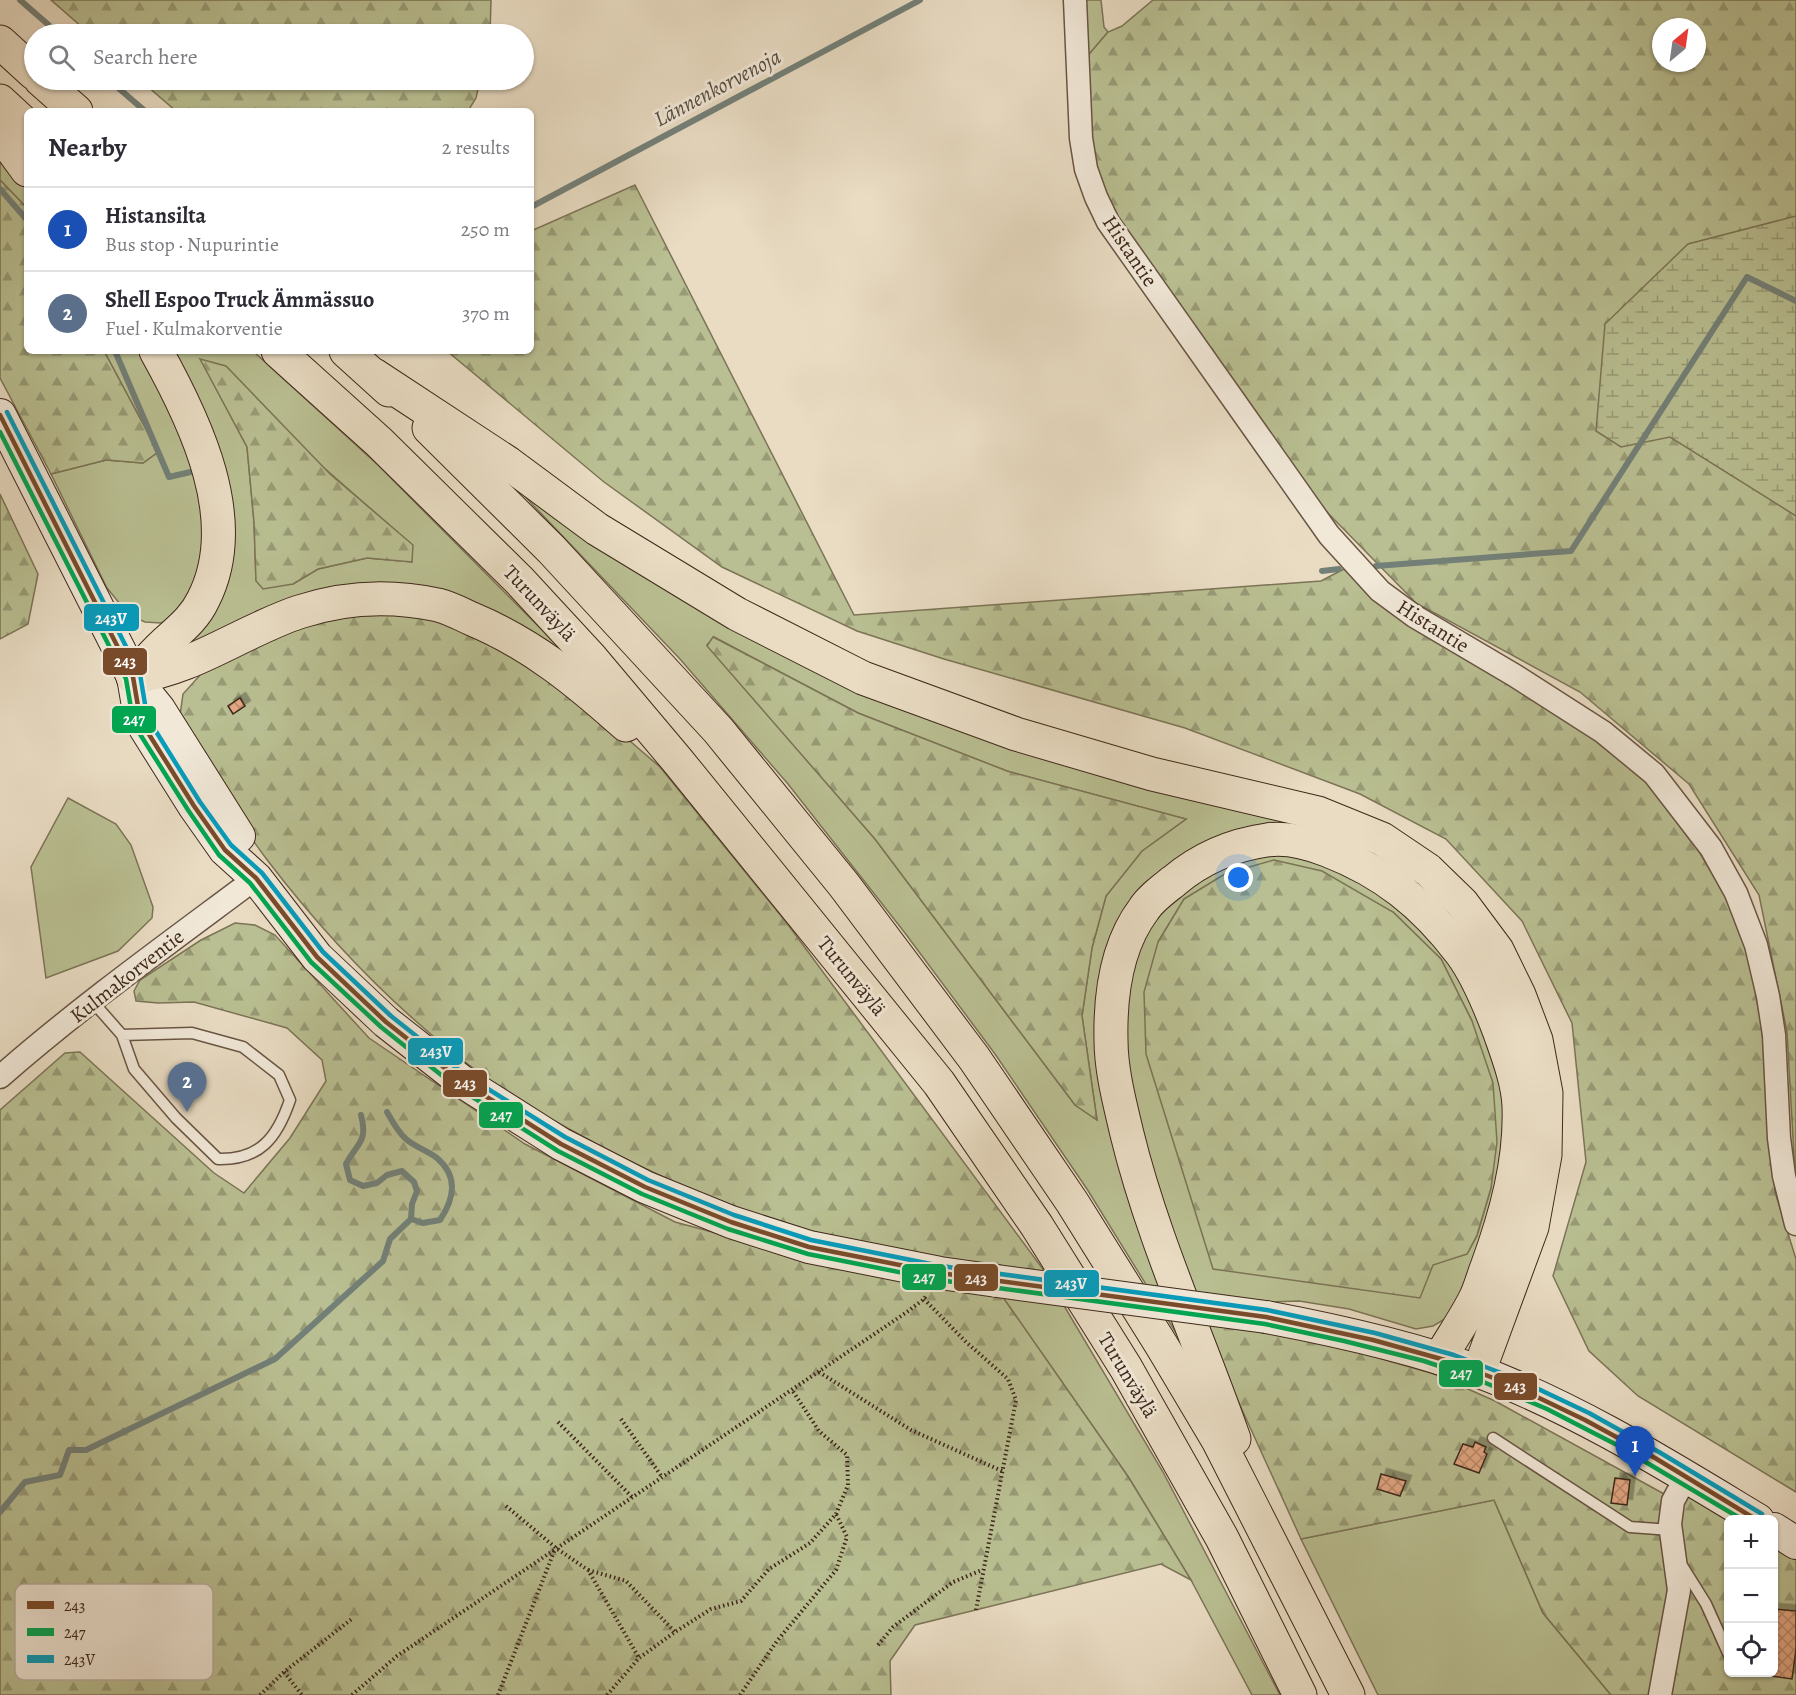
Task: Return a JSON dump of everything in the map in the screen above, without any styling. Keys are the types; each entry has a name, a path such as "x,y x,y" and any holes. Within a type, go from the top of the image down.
{"highway":[{"path":"0,42 24,64"},
{"path":"52,90 73,108"},
{"path":"0,101 24,123"},
{"path":"0,133 24,166"},
{"path":"133,678 163,645 185,626 203,601 215,570 220,535 210,476 197,436 174,383 158,354"},
{"name":"Turunväylä","path":"281,354 379,442 519,580 592,659 677,760 939,1083 1036,1226 1126,1368 1222,1538 1300,1695"},
{"name":"Turunväylä","path":"350,354 374,375 559,557 718,730 844,885 974,1058 1072,1202 1196,1402 1267,1534 1348,1695"},
{"path":"374,375 508,463 597,529 737,614 863,678 1016,735 1152,774 1318,813 1382,840 1428,870 1462,903 1497,950 1519,995 1536,1040 1546,1093 1545,1155 1532,1227 1479,1371"},
{"path":"133,678 174,669 298,612 355,599 400,599 441,606 489,626 537,652 639,736 677,760"},
{"path":"1267,1534 1135,1166 1118,1095 1111,1043 1112,994 1130,929 1146,905 1193,865 1227,850 1269,839 1309,843 1353,860 1390,881 1426,912 1463,955 1492,1012 1509,1060 1519,1104 1516,1161 1502,1225 1475,1298 1440,1358"}],"main road":[{"path":"0,415 133,678 139,712 145,728 225,850 256,878 317,957 386,1022 460,1080 561,1144 645,1187 731,1222 809,1247 940,1273 1266,1317 1440,1358 1479,1371 1548,1401 1640,1449 1750,1515"},
{"path":"1778,1532 1796,1543"}],"street":[{"name":"Histantie","path":"1075,0 1076,70 1081,138 1086,169 1096,197 1108,222 1329,535 1380,591 1414,616 1514,675 1603,732 1654,774 1711,848 1736,893 1756,945 1768,996 1774,1035 1780,1148 1784,1176 1796,1224"},
{"name":"Kulmakorventie","path":"0,1077 36,1046 256,878"},
{"path":"1660,1695 1679,1590 1671,1530 1673,1501 1686,1477"}],"lane":[{"path":"93,1002 122,1035 134,1069 176,1118 218,1159 236,1160 258,1151 272,1138 284,1120 291,1100 279,1075 243,1047 192,1033 122,1035"},
{"path":"1493,1438 1630,1527 1671,1530"},
{"path":"1675,1553 1706,1604 1724,1644"}],"path":[{"path":"352,1695 397,1656 924,1299 940,1273"},
{"path":"924,1299 957,1334 1008,1378 1016,1400 976,1610"},
{"path":"819,1372 911,1430 1002,1471"},
{"path":"607,1695 639,1658 675,1632 711,1609 741,1601 769,1569 810,1543 836,1514 848,1485 847,1455 819,1431 792,1390"},
{"path":"621,1419 662,1477"},
{"path":"558,1422 632,1497"},
{"path":"506,1506 556,1548 588,1570 626,1581 675,1632"},
{"path":"740,1695 777,1641 836,1570 847,1537 836,1514"},
{"path":"498,1695 556,1548"},
{"path":"588,1570 639,1658"},
{"path":"878,1645 893,1627 953,1582 983,1570"},
{"path":"260,1695 284,1672 353,1618"},
{"path":"284,1672 302,1695"}],"green space":[{"path":"51,0 491,0 490,24 79,24"},
{"path":"1083,0 1101,0 1104,27 1108,32 1085,59"},
{"path":"1153,0 1796,0 1796,1191 1787,1032 1759,895 1689,784 1580,692 1416,603 1320,505 1109,207 1089,137 1085,59 1108,32 1122,26"},
{"path":"152,90 478,90 470,108 173,108"},
{"path":"0,154 24,182 24,205 0,180"},
{"path":"0,180 24,205 24,354 106,354 158,452 143,463 106,460 51,474 0,378"},
{"path":"635,185 854,615 1321,581 1344,569 1378,602 1583,731 1645,780 1700,853 1731,906 1748,953 1762,1029 1775,1192 1796,1259 1796,1492 1638,1396 1589,1351 1553,1276 1586,1162 1572,1023 1522,921 1446,839 1360,794 1185,728 944,659 857,631 722,567 604,482 451,354 534,354 534,230"},
{"path":"1796,216 1796,516 1670,437 1621,447 1596,431 1605,324 1688,244"},
{"path":"106,354 144,354 170,402 207,499 200,576 174,618 161,623 145,622 129,615 107,588 51,474 106,460 143,463 158,452"},
{"path":"168,354 256,354 378,465 557,645 555,648 170,653 223,564","holes":["201,360 412,545 412,562 367,558 318,569 293,584 256,580 254,522 247,447"]},
{"path":"200,359 226,366 330,474 413,545 412,562 367,558 318,569 293,584 263,589 256,581 254,522 247,447"},
{"path":"513,479 610,547 684,594 860,685 949,721 1036,750 1325,824 1363,840 1381,851 1433,890 1463,922 1498,970 1516,1006 1528,1043 1535,1080 1537,1118 1529,1193 1507,1269 1479,1340 1472,1341 1469,1332 1505,1240 1523,1168 1526,1143 1524,1086 1510,1030 1487,976 1456,928 1435,906 1411,885 1349,846 1316,835 1264,830 1229,838 1178,864 1160,878 1132,912 1114,952 1104,996 1103,1024 1107,1080 1124,1159 1191,1353 1189,1354 1087,1189 995,1054 905,933 788,784 680,659 511,482","holes":["714,637 858,713 1007,771 1186,819 1142,851 1106,896 1092,948 1082,1016 1097,1120 1075,1105 875,839 707,645"]},
{"path":"0,494 38,574 28,624 0,639"},
{"path":"392,607 487,636 572,691 660,767 786,922 1045,1272 907,1252 823,1234 785,1224 676,1183 605,1149 549,1118 485,1077 425,1029 369,977 292,891 257,846 186,737 180,715 183,694 201,674 326,613"},
{"path":"713,637 858,713 1007,771 1186,819 1142,851 1106,896 1092,948 1082,1016 1097,1120 1075,1105 875,839 707,646"},
{"path":"68,798 116,824 131,845 153,907 152,918 118,951 46,978 31,867"},
{"path":"1316,852 1420,914 1489,1022 1508,1129 1487,1242 1450,1316 1433,1326 1416,1329 1349,1309 1299,1301 1268,1302 1189,1291 1121,1064 1122,990 1146,920 1238,854","holes":["1225,874 1393,912 1441,959 1472,1021 1491,1188 1477,1236 1467,1254 1433,1264 1158,942 1184,899"]},
{"path":"1274,860 1322,871 1393,912 1441,959 1472,1021 1493,1083 1497,1142 1491,1188 1477,1235 1467,1254 1433,1265 1420,1298 1213,1269 1146,1054 1144,992 1158,942 1184,899 1225,874"},
{"path":"235,923 255,925 275,935 369,1038 525,1144 675,1222 838,1266 1002,1296 1129,1478 1191,1580 1161,1564 915,1625 890,1661 891,1695 0,1695 0,1110 65,1053 80,1052 214,1173 244,1193 290,1138 326,1081 322,1060 287,1028 194,1002 136,1001 134,991 140,980 201,940"},
{"path":"1002,1296 1063,1304 1163,1472 1280,1695 1252,1695 1191,1580 1129,1478"},
{"path":"1202,1322 1306,1337 1434,1374 1495,1401 1666,1495 1672,1583 1651,1695 1611,1695 1543,1613 1494,1500 1301,1539"},
{"path":"1690,1494 1724,1517 1724,1677 1778,1677 1778,1547 1796,1558 1796,1695 1664,1695 1680,1502"},
{"path":"1494,1500 1543,1613 1611,1695 1378,1695 1301,1539"}],"building":[{"path":"240,698 245,706 233,714 228,706"},
{"path":"1475,1442 1486,1447 1484,1452 1487,1454 1479,1473 1454,1464 1463,1444 1473,1447"},
{"path":"1381,1474 1406,1481 1400,1496 1377,1489"},
{"path":"1615,1478 1630,1480 1627,1505 1611,1503"},
{"path":"1778,1609 1796,1611 1796,1649 1792,1679 1778,1677"}],"waterway":[{"name":"Lännenkorvenoja","path":"20,0 48,24"},
{"name":"Lännenkorvenoja","path":"534,205 920,0"},
{"name":"Lännenkorvenoja","path":"121,90 142,108"},
{"path":"0,189 24,217"},
{"path":"1376,566 1571,551 1747,277 1796,301"},
{"path":"116,354 169,477 195,471"},
{"path":"1322,571 1339,569"},
{"path":"0,1512 25,1482 60,1475 69,1450 86,1450 275,1359 383,1261 390,1239 411,1219 423,1223 440,1220 451,1196 449,1173 437,1158 403,1136 387,1112"},
{"path":"361,1115 363,1124 361,1141 346,1164 350,1180 363,1186 377,1183 387,1175 402,1171 414,1182 417,1191 412,1204 411,1219"}],"transit line":[{"name":"243V","path":"7,412 140,674 146,710 152,725 200,802 231,845 262,873 323,952 391,1016 464,1074 565,1137 648,1180 734,1215 811,1240 941,1266 1267,1310 1375,1333 1454,1355 1517,1379 1589,1413 1762,1514"},
{"name":"243","path":"0,415 133,677 139,712 145,728 225,850 256,878 317,957 386,1022 460,1080 561,1144 645,1187 731,1222 809,1247 940,1273 1266,1317 1373,1340 1452,1362 1514,1386 1585,1420 1655,1458 1749,1515"},
{"name":"247","path":"0,432 126,679 132,714 138,731 219,855 250,883 311,962 381,1027 455,1086 558,1151 642,1194 728,1229 808,1254 939,1280 1265,1324 1424,1361 1474,1378 1547,1409 1617,1445 1735,1515"}],"place":[{"name":"Shell Espoo Truck Ämmässuo","path":"187,1112"},
{"name":"Histansilta","path":"1635,1476"}]}
